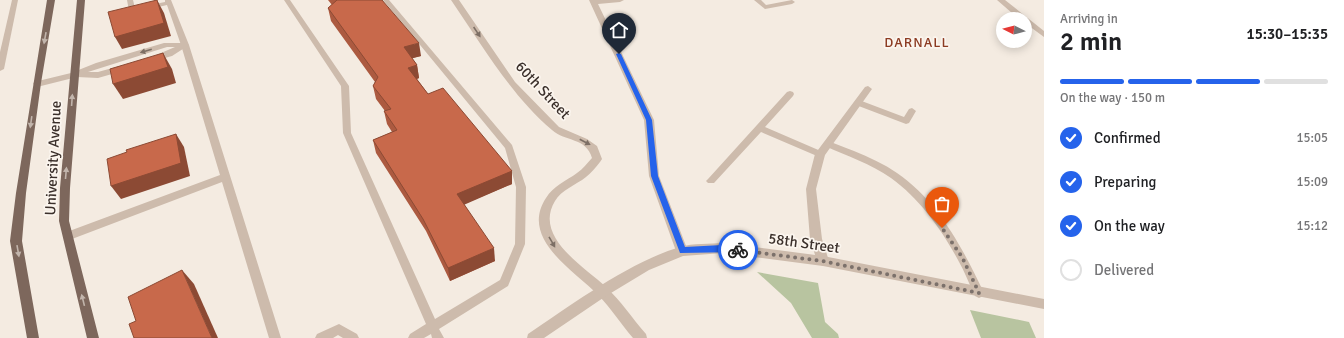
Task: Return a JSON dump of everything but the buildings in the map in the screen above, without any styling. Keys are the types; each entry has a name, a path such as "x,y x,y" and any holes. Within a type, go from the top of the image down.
{"main road":[{"name":"University Avenue","path":"32,338 16,241 22,186 51,0"},
{"name":"University Avenue","path":"81,0 65,188 64,221 93,338"}],"street":[{"name":"60th Street","path":"455,0 512,84 556,129 584,141 594,148 597,159 583,174 554,194 547,208 545,225 551,243 557,251 602,292"},
{"path":"620,0 594,1 649,120 654,176 682,250"},
{"path":"1001,0 1016,12"},
{"path":"1032,25 1044,35"},
{"path":"37,83 74,75 99,65 167,45 185,45"},
{"path":"74,75 98,75 169,54 185,45"},
{"path":"822,261 816,239 811,189 820,154 868,89"},
{"name":"58th Street","path":"533,338 602,292 645,267 682,250 722,248 822,261 979,293 1044,304"},
{"path":"602,292 641,338"}],"lane":[{"path":"0,70 15,0"},
{"path":"130,0 132,11 168,1 185,45 275,338"},
{"path":"287,0 345,86 347,133 438,338"},
{"path":"386,0 509,147 521,187 520,244 504,283 414,338"},
{"path":"757,0 765,7 792,2"},
{"path":"711,181 790,94"},
{"path":"859,103 906,121 912,111"},
{"path":"760,128 820,154"},
{"path":"828,144 883,169 900,180 915,194 950,238 962,257 979,293"},
{"path":"68,236 225,177"},
{"path":"321,338 339,330 353,338"}],"green space":[{"path":"757,272 818,283 825,322 838,334 839,338 812,338 791,303"},
{"path":"970,310 1029,322 1036,338 981,338"}],"way so far":[{"path":"738,250 822,261 979,293 962,257 942,228"}],"district":[{"name":"DARNALL","path":"917,42"}],"route":[{"path":"619,54 649,120 654,176 682,250 722,248 738,250"}]}
